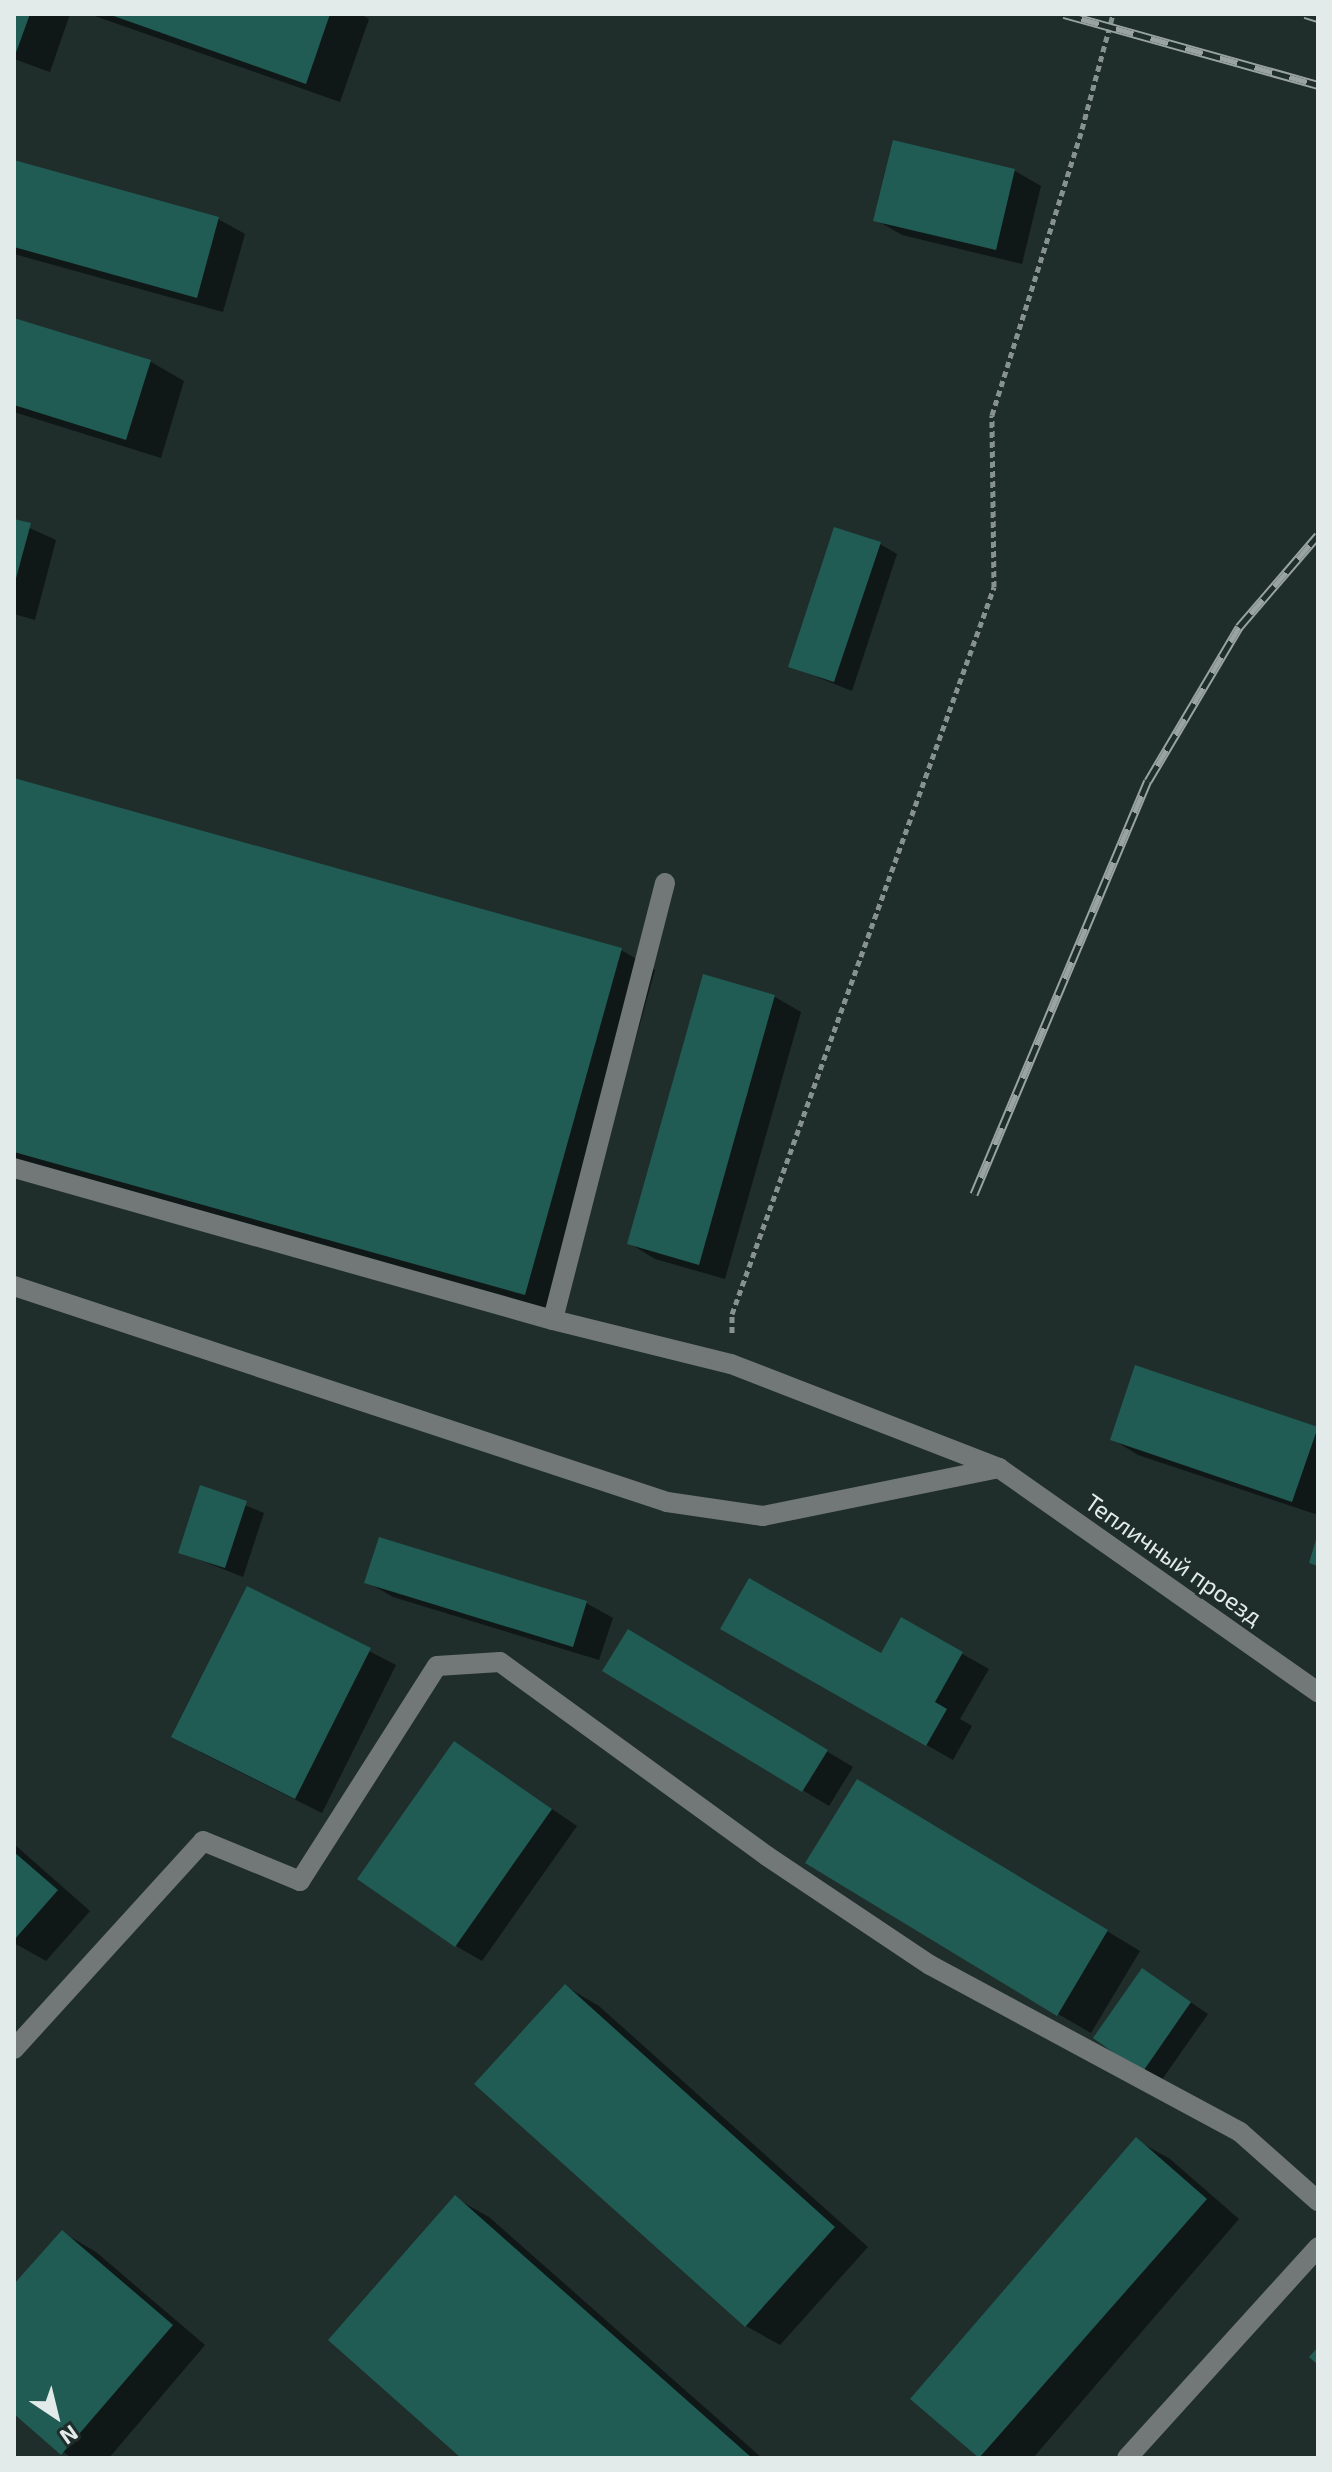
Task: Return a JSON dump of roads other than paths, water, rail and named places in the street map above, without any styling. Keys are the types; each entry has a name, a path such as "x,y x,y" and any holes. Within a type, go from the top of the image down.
{"street":[{"path":"553,1320 665,883"},
{"name":"Тепличный проезд","path":"14,1168 553,1320 731,1364 999,1468 1318,1692"},
{"path":"14,1286 667,1502 763,1516 999,1468"},
{"path":"14,2049 203,1841 300,1881 437,1666 500,1662 767,1856 930,1965 1240,2132 1318,2201"},
{"path":"1127,2458 1318,2247"}],"railway":[{"path":"1064,14 1318,85"},
{"path":"1305,14 1318,18"},
{"path":"974,1194 1148,781 1239,627 1318,535"}]}
